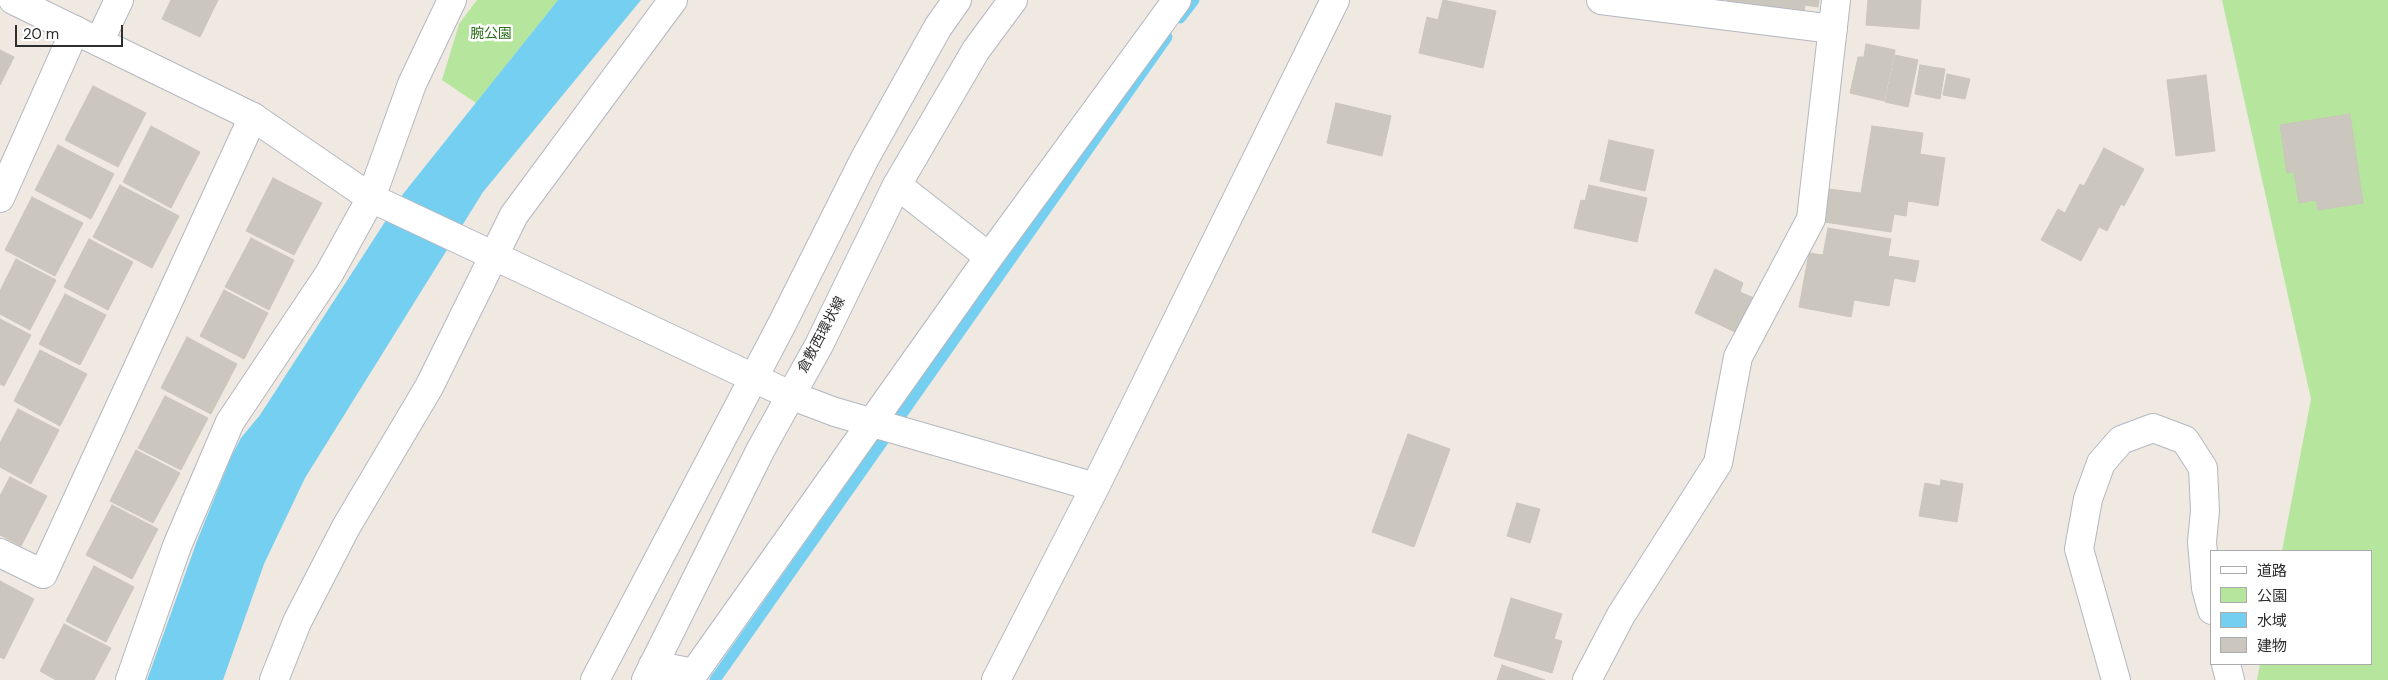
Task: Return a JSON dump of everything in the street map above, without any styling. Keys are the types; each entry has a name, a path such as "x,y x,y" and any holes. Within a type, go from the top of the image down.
{"street":[{"path":"13,0 253,116 371,198 790,395 871,423 1095,487"},
{"path":"0,198 87,36 119,0"},
{"path":"130,680 177,546 230,422 329,274 371,198 412,84 452,0"},
{"path":"274,680 297,622 346,527 429,387 495,257 514,215 673,0"},
{"path":"595,680 753,378 865,158 938,27 957,0"},
{"name":"倉敷西環状線","path":"650,673 790,395 819,346 897,185 976,50 1013,0"},
{"path":"650,673 694,674 989,257 1177,0"},
{"path":"996,680 1095,487 1335,0"},
{"path":"1601,0 1833,29"},
{"path":"1587,680 1621,616 1718,463 1738,357 1811,219 1836,0"},
{"path":"0,553 43,574 253,116"},
{"path":"897,185 989,257"},
{"path":"2116,680 2079,548 2088,499 2101,463 2121,440 2153,428 2185,440 2203,468 2205,511 2202,542 2206,588 2210,603"},
{"path":"2226,665 2230,680"}],"green space":[{"name":"腕公園","path":"477,0 558,0 476,103 442,80 459,24"},
{"path":"2222,0 2388,0 2388,680 2257,680 2260,665 2373,665 2373,550 2282,550 2311,399"}],"water":[{"path":"558,0 641,0 483,192 305,478 264,564 223,680 147,680 197,541 231,457 241,438 260,415 403,194"}],"building":[{"path":"171,0 218,0 200,37 162,19"},
{"path":"1443,0 1496,11 1483,68 1419,53 1427,17 1438,20"},
{"path":"1727,0 1819,0 1818,7 1805,5 1804,12 1725,12"},
{"path":"1868,0 1921,0 1919,29 1866,25"},
{"path":"1866,44 1895,50 1884,101 1850,93 1858,57 1864,57"},
{"path":"0,50 14,57 0,85"},
{"path":"1895,55 1918,60 1908,107 1885,102"},
{"path":"1920,65 1945,69 1940,99 1915,94"},
{"path":"1947,74 1970,79 1965,99 1943,95"},
{"path":"2206,75 2215,151 2176,156 2167,80"},
{"path":"93,86 146,113 118,167 65,140"},
{"path":"1336,103 1391,116 1382,156 1327,143"},
{"path":"2350,114 2363,203 2318,210 2316,200 2299,203 2294,172 2287,173 2280,125"},
{"path":"151,126 200,152 171,208 123,182"},
{"path":"1872,126 1923,133 1920,154 1945,158 1938,206 1908,201 1906,216 1894,214 1891,232 1824,222 1829,189 1861,193"},
{"path":"1609,140 1654,150 1645,191 1600,181"},
{"path":"58,145 114,174 91,219 35,190"},
{"path":"2104,148 2144,169 2124,206 2121,204 2107,231 2099,227 2081,261 2041,240 2058,209 2065,213 2080,184 2084,186"},
{"path":"273,178 322,203 294,255 246,231"},
{"path":"120,185 179,216 152,268 93,237"},
{"path":"1589,185 1647,198 1637,242 1574,228 1581,200 1585,201"},
{"path":"32,197 83,223 55,276 5,250"},
{"path":"1828,228 1891,239 1888,256 1919,261 1915,282 1894,278 1889,306 1854,300 1851,317 1799,307 1809,253 1823,255"},
{"path":"251,238 294,260 269,310 225,287"},
{"path":"89,239 133,262 108,310 64,287"},
{"path":"16,259 56,280 30,330 0,314 0,291"},
{"path":"1715,269 1743,283 1740,292 1754,298 1737,333 1695,313"},
{"path":"224,290 268,313 244,359 200,336"},
{"path":"65,294 106,315 80,365 39,344"},
{"path":"0,319 31,335 4,386 0,384"},
{"path":"187,337 237,364 211,414 161,388"},
{"path":"40,350 87,374 60,426 14,401"},
{"path":"165,396 208,418 181,470 138,448"},
{"path":"18,409 59,430 31,484 0,467 0,443"},
{"path":"1408,434 1450,449 1414,547 1372,532"},
{"path":"136,450 180,473 153,523 110,501"},
{"path":"10,477 47,496 21,546 0,535 0,496"},
{"path":"1941,480 1963,484 1957,522 1919,516 1925,483 1940,486"},
{"path":"1517,503 1540,509 1530,543 1507,536"},
{"path":"112,505 158,529 132,579 86,555"},
{"path":"94,566 134,587 106,642 66,621"},
{"path":"0,581 34,599 4,659 0,657"},
{"path":"1511,598 1562,614 1554,639 1562,641 1552,673 1494,656"},
{"path":"64,624 111,648 94,680 56,680 40,671"},
{"path":"1502,665 1545,680 1497,680"}],"waterway":[{"path":"1180,18 1194,0"},
{"path":"715,680 1167,37"}]}
